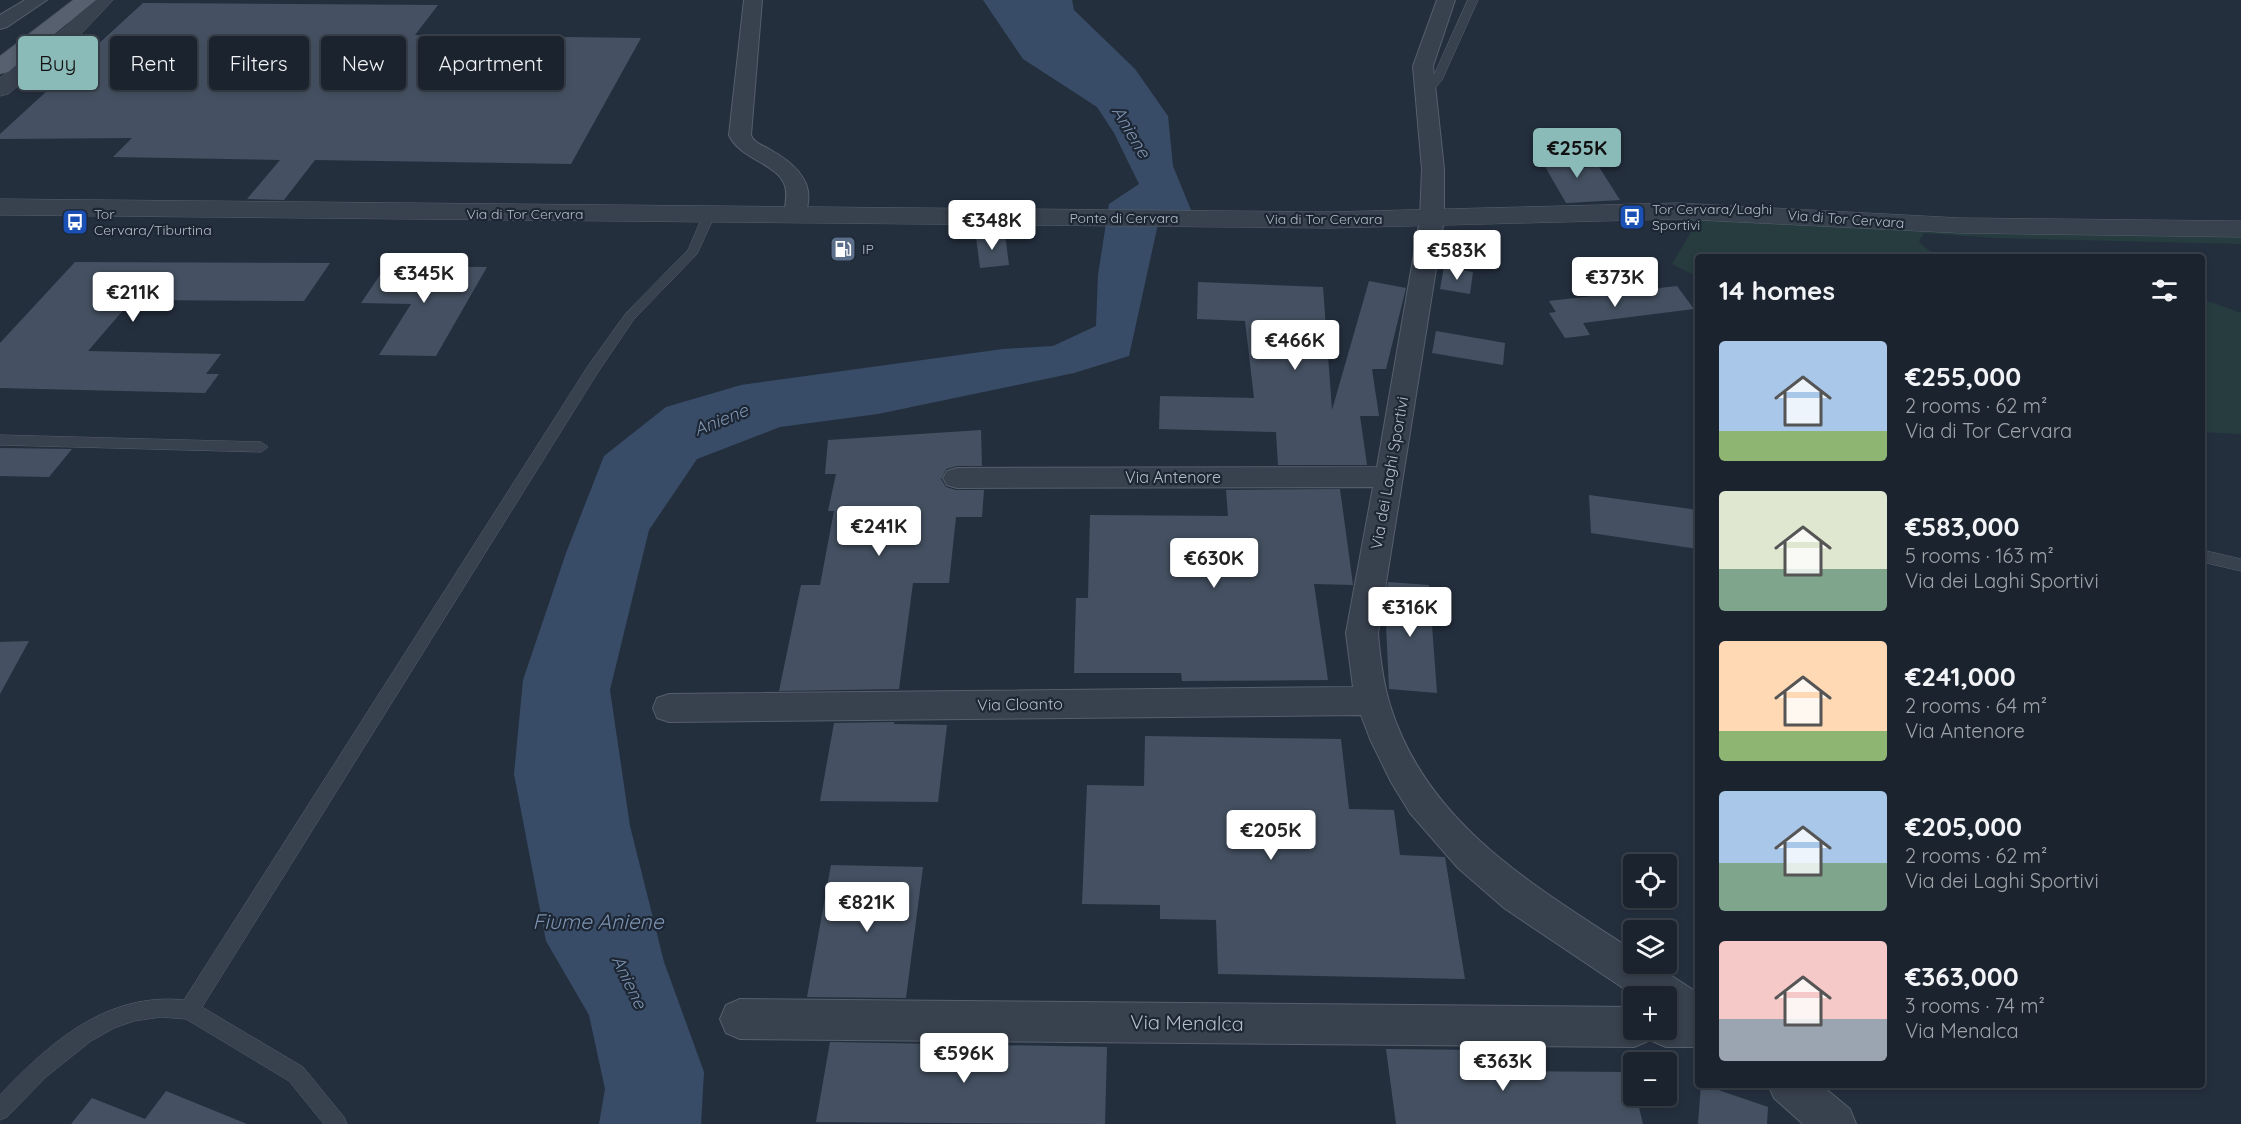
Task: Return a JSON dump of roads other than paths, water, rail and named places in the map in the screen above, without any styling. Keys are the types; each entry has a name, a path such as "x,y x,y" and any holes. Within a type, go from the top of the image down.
{"main road":[{"path":"3,31 58,0"},
{"path":"39,36 86,0"},
{"path":"0,67 18,53"}],"street":[{"path":"3,31 38,0"},
{"path":"0,88 84,22 103,0"},
{"name":"Via dei Laghi Sportivi","path":"1446,0 1423,66 1433,169 1432,219 1362,633 1363,655 1371,700 1391,751 1410,786 1467,852 1499,881 1695,1014"},
{"path":"752,2 740,135 742,142 748,148 763,154 791,176 797,185 795,215"},
{"path":"39,36 84,22"},
{"name":"Via di Tor Cervara","path":"0,207 1050,218"},
{"name":"Via di Tor Cervara","path":"1198,219 1432,219 1679,211 1767,213 1920,224 2080,229 2241,230"},
{"name":"Ponte di Cervara","path":"1050,218 1198,219"},
{"name":"Via Antenore","path":"957,478 1389,477"},
{"name":"Via Cloanto","path":"669,708 1371,700"},
{"name":"Via Menalca","path":"740,1019 1623,1027"},
{"path":"1677,1027 1695,1028"},
{"path":"1793,1088 1835,1124"}],"lane":[{"path":"1426,92 1437,80 1473,0"},
{"path":"189,1010 593,369 630,316 693,251 709,215"},
{"path":"0,440 261,447"},
{"path":"2205,557 2241,565"},
{"path":"0,1110 49,1061 104,1022 119,1015 172,1006 189,1010 296,1074 337,1124"}],"water":[{"name":"Fiume Aniene","path":"983,0 1072,0 1074,10 1135,69 1168,116 1173,166 1191,210 1158,224 1129,356 1074,373 878,414 780,427 697,459 649,530 610,690 630,826 664,962 704,1072 701,1124 599,1124 605,1089 589,1015 546,941 514,774 523,680 566,553 604,456 666,407 741,385 1003,349 1053,346 1096,326 1098,275 1109,204 1139,184 1114,133 1097,107 1023,59"}],"place":[{"name":"Tor Cervara/Laghi Sportivi","path":"1632,217"},
{"name":"Tor Cervara/Tiburtina","path":"75,222"},
{"name":"IP","path":"843,249"}],"water label":[{"name":"Aniene","path":"1131,132"},
{"name":"Aniene","path":"721,420"},
{"name":"Aniene","path":"629,982"}]}
